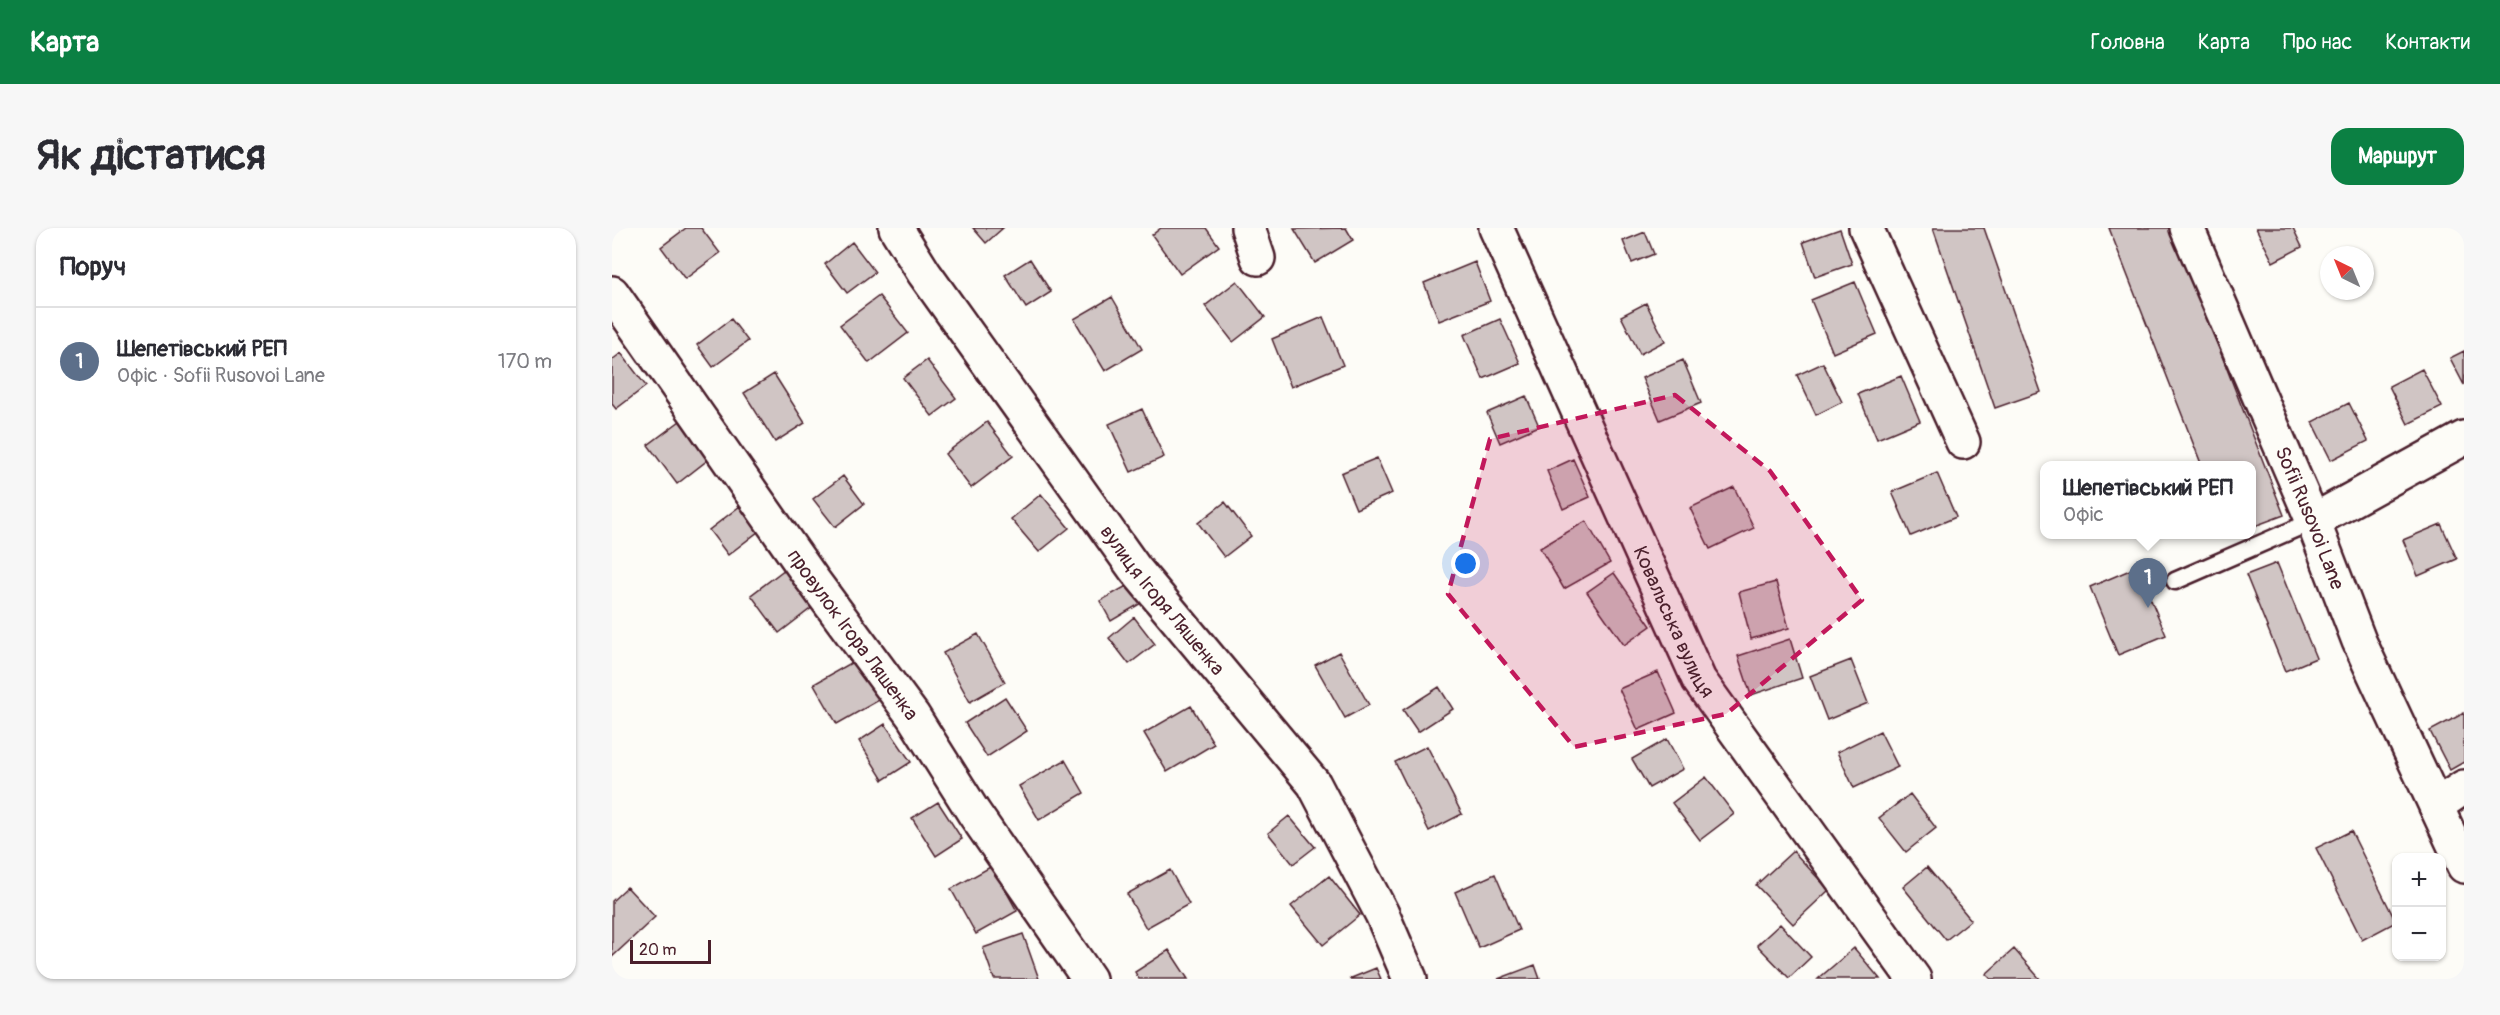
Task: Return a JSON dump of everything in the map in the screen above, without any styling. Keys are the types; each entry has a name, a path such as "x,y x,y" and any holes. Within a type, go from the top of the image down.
{"street":[{"name":"вулиця Ігоря Ляшенка","path":"896,228 924,273 1135,569 1314,784 1382,914 1410,979"},
{"name":"Ковальська вулиця","path":"1496,228 1699,680 1914,979"},
{"path":"1866,228 1963,442"},
{"name":"Sofii Rusovoi Lane","path":"2187,228 2313,521 2359,641 2464,866"},
{"name":"провулок Ігора Ляшенка","path":"612,293 812,579 914,716 974,813 1089,979"},
{"path":"2313,521 2464,438"},
{"path":"2436,806 2464,788"}],"lane":[{"path":"2175,581 2313,521"}],"highlighted area":[{"path":"1675,395 1770,471 1862,600 1726,714 1574,747 1448,594 1490,439"}],"building":[{"path":"686,228 701,228 720,253 685,279 661,247"},
{"path":"973,228 1003,228 986,243"},
{"path":"1161,228 1206,228 1219,246 1180,274 1152,235"},
{"path":"1346,228 1353,240 1315,263 1294,229"},
{"path":"1933,228 1984,228 2041,392 1995,408"},
{"path":"2109,228 2172,228 2284,515 2256,526 2256,461 2200,461"},
{"path":"2256,228 2293,228 2302,247 2273,262"},
{"path":"1840,229 1852,264 1815,277 1803,242"},
{"path":"1645,232 1654,254 1632,263 1623,241"},
{"path":"852,242 875,272 847,293 825,264"},
{"path":"1030,259 1051,292 1026,308 1005,275"},
{"path":"1475,262 1490,301 1439,321 1424,283"},
{"path":"1237,281 1265,317 1233,342 1205,306"},
{"path":"1855,282 1877,334 1833,353 1811,300"},
{"path":"879,296 908,333 869,363 840,325"},
{"path":"1112,297 1142,349 1105,371 1074,319"},
{"path":"1646,303 1665,341 1640,354 1621,316"},
{"path":"1323,317 1343,365 1291,387 1272,339"},
{"path":"731,319 748,341 713,367 697,345"},
{"path":"1500,319 1520,363 1483,379 1464,335"},
{"path":"2464,351 2464,385 2450,358"},
{"path":"621,353 646,386 616,409 612,404 612,360"},
{"path":"927,360 956,398 932,416 903,378"},
{"path":"1683,360 1701,403 1660,420 1642,378"},
{"path":"1823,363 1842,402 1816,415 1797,375"},
{"path":"2422,369 2442,407 2408,424 2389,386"},
{"path":"774,374 805,423 775,442 744,393"},
{"path":"1901,376 1920,421 1877,439 1858,394"},
{"path":"1526,396 1539,426 1500,443 1487,413"},
{"path":"2349,403 2368,441 2331,460 2312,422"},
{"path":"1142,409 1164,457 1131,472 1109,424"},
{"path":"680,421 709,459 677,484 648,445"},
{"path":"987,422 1013,456 971,488 945,454"},
{"path":"1377,458 1392,493 1356,509 1341,473"},
{"path":"1573,459 1590,497 1563,509 1547,471"},
{"path":"1937,473 1956,517 1911,536 1892,492"},
{"path":"843,476 864,504 835,527 813,499"},
{"path":"1734,487 1754,528 1710,549 1690,508"},
{"path":"1041,494 1069,528 1039,552 1011,519"},
{"path":"1225,502 1251,536 1224,557 1198,523"},
{"path":"740,506 759,531 728,555 709,530"},
{"path":"1586,521 1610,563 1564,589 1540,548"},
{"path":"2441,524 2457,559 2418,576 2403,540"},
{"path":"2277,563 2316,658 2285,671 2246,575"},
{"path":"2137,567 2166,635 2118,655 2090,587"},
{"path":"785,569 814,606 779,633 751,595"},
{"path":"1614,573 1651,626 1624,645 1587,592"},
{"path":"1137,580 1148,599 1111,621 1100,601"},
{"path":"1776,582 1789,628 1751,639 1739,592"},
{"path":"1134,617 1155,644 1129,664 1109,638"},
{"path":"978,634 1005,682 970,702 943,653"},
{"path":"1790,639 1802,678 1751,695 1738,656"},
{"path":"1339,652 1369,705 1345,718 1315,665"},
{"path":"858,659 881,699 837,724 814,684"},
{"path":"1851,660 1868,703 1827,720 1810,676"},
{"path":"1658,672 1676,713 1638,730 1619,689"},
{"path":"1439,687 1453,709 1418,732 1403,710"},
{"path":"1005,697 1027,731 987,757 965,723"},
{"path":"1191,706 1214,744 1167,772 1144,733"},
{"path":"2464,713 2464,762 2450,770 2430,731"},
{"path":"885,724 911,762 883,780 859,741"},
{"path":"1880,731 1898,767 1854,788 1837,752"},
{"path":"1667,739 1683,769 1649,788 1632,759"},
{"path":"1427,746 1462,814 1429,831 1395,762"},
{"path":"1065,760 1084,793 1039,820 1019,786"},
{"path":"1706,777 1734,814 1700,840 1672,803"},
{"path":"1910,794 1936,828 1906,852 1879,818"},
{"path":"938,802 962,839 936,856 912,818"},
{"path":"1289,816 1315,847 1293,864 1268,833"},
{"path":"2351,831 2392,914 2392,924 2362,940 2316,848"},
{"path":"1793,851 1829,890 1793,924 1756,885"},
{"path":"992,866 1017,911 976,934 951,889"},
{"path":"1927,867 1971,920 1946,940 1903,887"},
{"path":"1170,870 1189,904 1146,928 1127,894"},
{"path":"1495,874 1519,930 1479,948 1455,892"},
{"path":"1329,876 1360,915 1323,945 1291,906"},
{"path":"627,887 655,917 612,957 612,901"},
{"path":"1780,924 1811,957 1789,978 1757,945"},
{"path":"1023,934 1039,979 994,979 983,948"},
{"path":"1854,948 1880,979 1818,979"},
{"path":"2014,949 2040,979 1991,979 1986,974"},
{"path":"1169,950 1188,979 1139,979 1135,972"},
{"path":"1535,965 1540,979 1498,979"},
{"path":"1376,968 1381,979 1349,979"}],"place":[{"name":"Шепетівський РЕП","path":"2148,608"}]}
